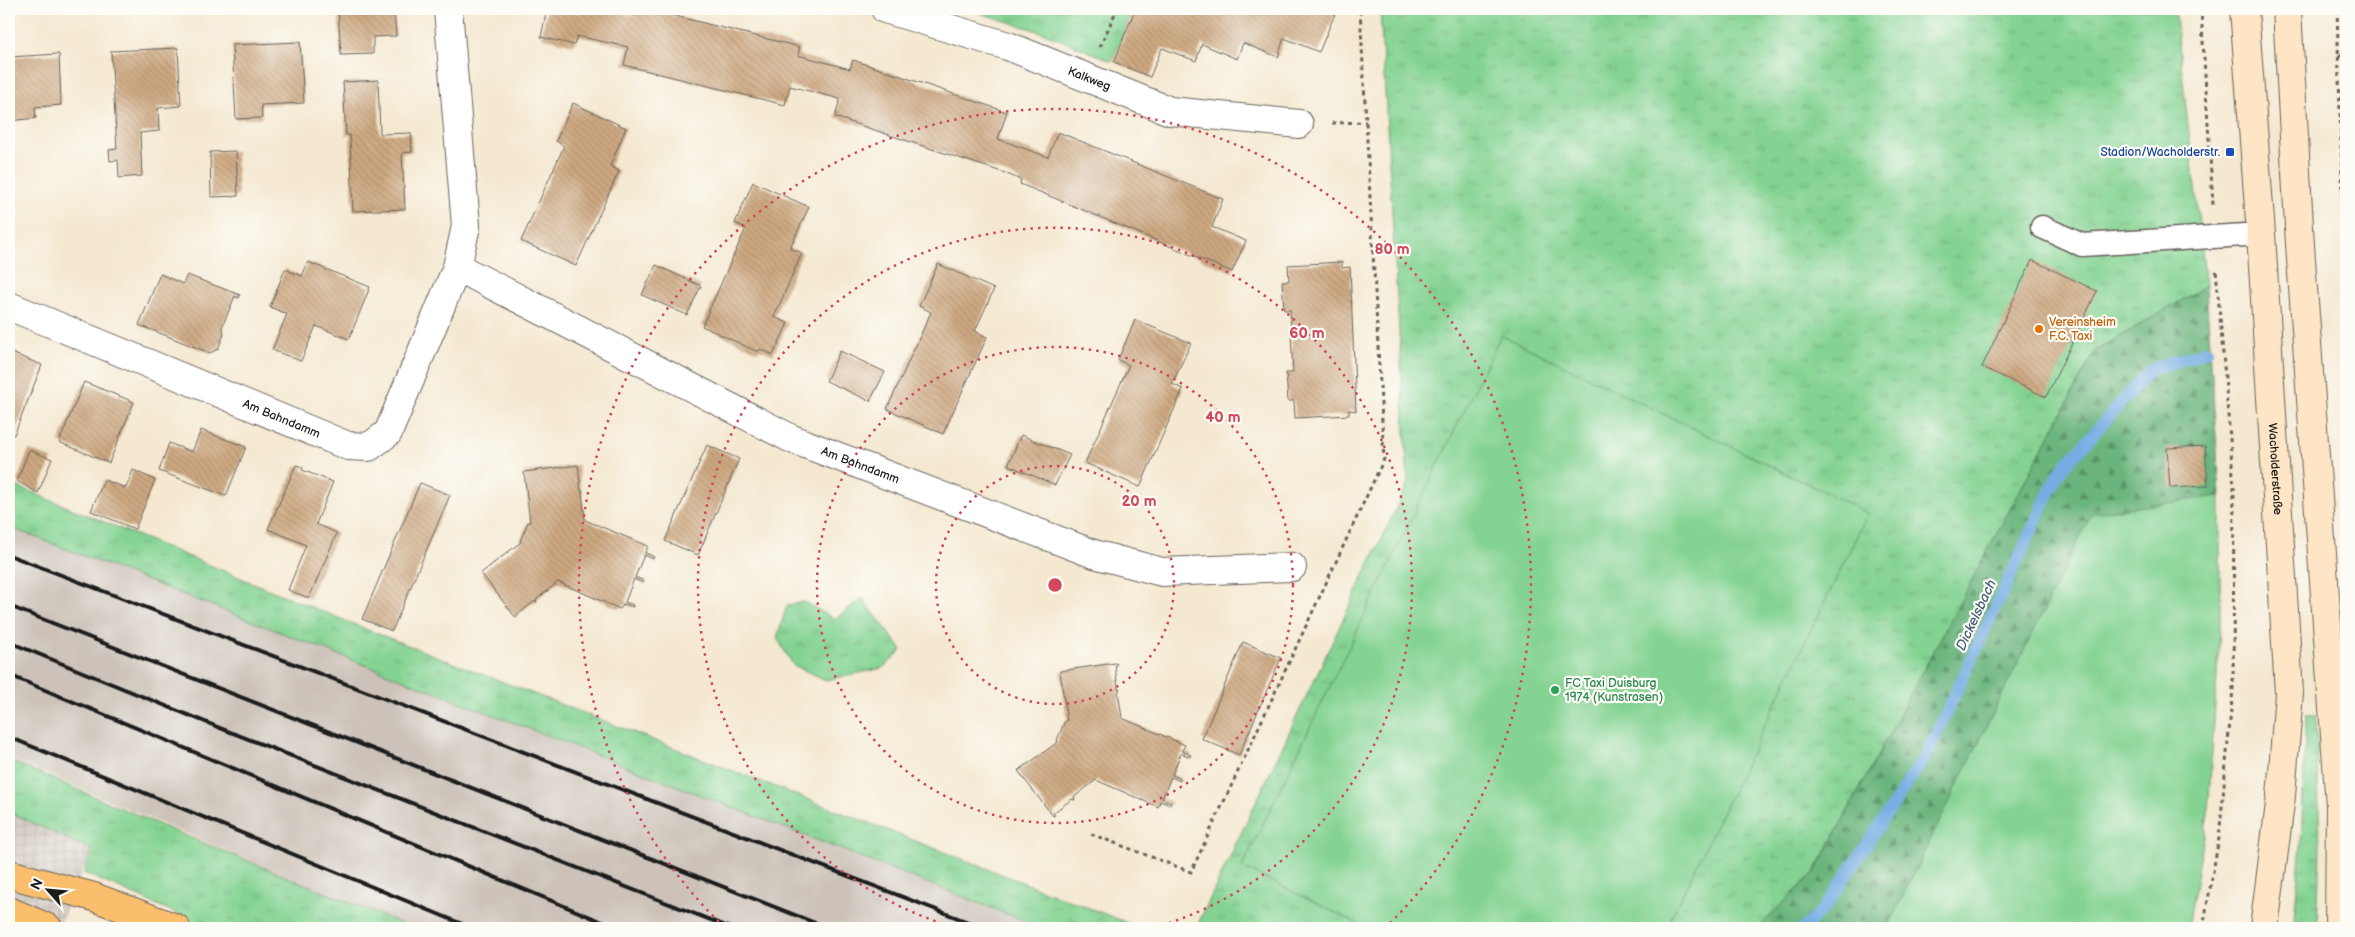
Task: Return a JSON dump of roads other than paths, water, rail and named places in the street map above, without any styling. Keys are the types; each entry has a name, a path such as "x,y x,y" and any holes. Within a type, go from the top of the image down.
{"highway":[{"path":"9,874 94,897 176,928"},
{"path":"9,911 48,928"}],"street":[{"name":"Am Bahndamm","path":"9,306 348,446 369,446 388,433 457,267 466,226 448,9"},
{"name":"Kalkweg","path":"884,9 1008,46 1170,111 1299,124"},
{"name":"Wacholderstraße","path":"2244,9 2261,234 2289,693 2281,796 2264,928"},
{"path":"2287,9 2300,246 2340,806 2339,928"},
{"name":"Am Bahndamm","path":"457,267 792,439 1094,554 1162,572 1292,567"}],"lane":[{"path":"2042,227 2082,245 2261,234"}],"waterway":[{"name":"Dickelsbach","path":"1804,928 1826,906 1928,752 2058,474 2150,370 2207,351"}],"railway":[{"path":"9,555 984,928"},
{"path":"9,606 828,928"},
{"path":"9,642 220,728 731,928"},
{"path":"9,675 617,928"},
{"path":"9,737 472,928"}],"place":[{"name":"Stadion/Wacholderstr.","path":"2230,152"},
{"name":"Vereinsheim F.C. Taxi","path":"2039,329"},
{"name":"FC Taxi Duisburg 1974 (Kunstrasen)","path":"1555,690"}]}
